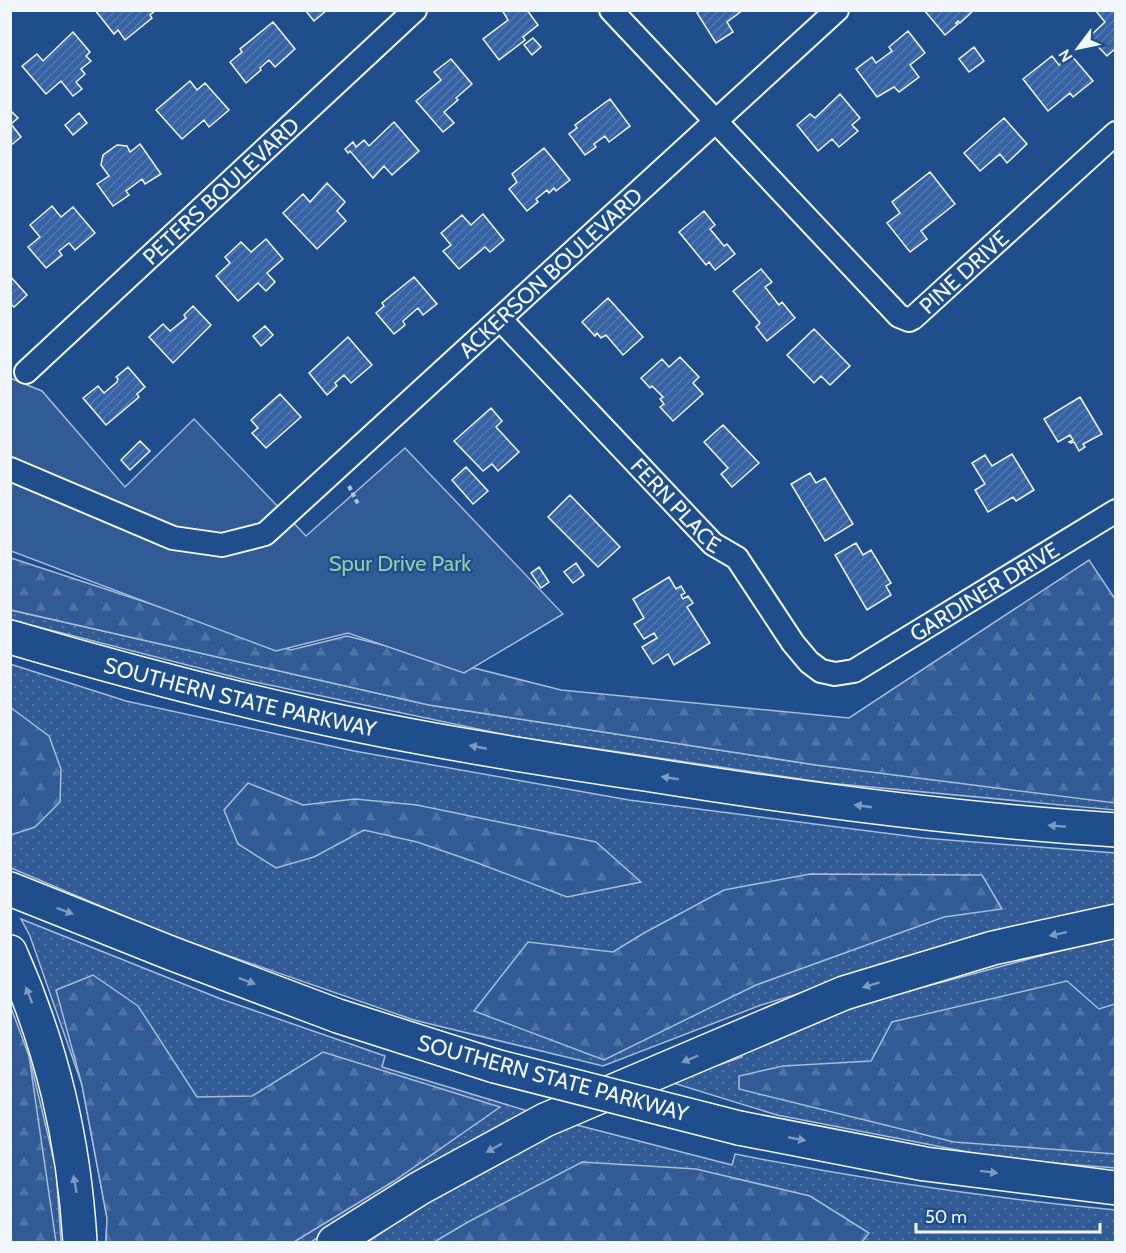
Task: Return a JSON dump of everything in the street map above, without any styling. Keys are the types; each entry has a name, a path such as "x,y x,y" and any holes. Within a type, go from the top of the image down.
{"highway":[{"name":"SOUTHERN STATE PARKWAY","path":"10,637 114,668 308,715 501,752 728,788 907,812 1116,830"},
{"name":"SOUTHERN STATE PARKWAY","path":"10,889 338,1016 495,1066 739,1128 926,1164 1116,1188"},
{"path":"334,1242 420,1188 545,1120 844,993 993,948 1116,921"},
{"path":"10,952 30,998 60,1097 77,1194 80,1242"}],"street":[{"name":"PETERS BOULEVARD","path":"26,372 415,10"},
{"path":"611,10 717,122"},
{"name":"ACKERSON BOULEVARD","path":"10,469 173,538 222,545 266,534 837,10"},
{"name":"PINE DRIVE","path":"717,122 899,316 909,320 1116,133"},
{"name":"FERN PLACE","path":"501,320 713,544 737,558 793,643 809,662 821,670 835,674 854,671"},
{"name":"GARDINER DRIVE","path":"854,671 1116,511"}],"green space":[{"name":"Spur Drive Park","path":"10,378 42,391 125,487 194,419 306,536 405,448 563,614 464,673 348,633 276,651 11,551"},
{"path":"11,558 291,650 347,636 561,690 849,718 1089,560 1115,599 1115,803 816,765 429,705 11,610"},
{"path":"10,610 429,705 816,765 1115,802 1115,810 828,783 511,736 246,680 11,620"},
{"path":"10,664 126,701 354,751 629,800 923,838 1115,853 1115,907 951,947 761,1005 603,1066 414,1020 169,935 11,868"},
{"path":"10,707 49,736 61,769 60,802 35,827 11,835"},
{"path":"248,783 303,805 355,799 417,805 596,842 641,882 567,897 417,842 364,830 314,857 276,868 238,844 224,810"},
{"path":"810,874 982,875 1002,909 944,917 756,985 604,1060 474,1011 528,942 613,952 724,890"},
{"path":"21,919 221,999 385,1056 382,1067 531,1112 423,1171 311,1242 106,1242 107,1218 82,1085 30,936"},
{"path":"1115,936 1115,1168 1004,1159 777,1115 670,1082 742,1057 741,1049 875,1000"},
{"path":"93,975 138,1006 197,1097 252,1096 323,1052 500,1107 394,1181 294,1242 106,1242 107,1218 82,1085 56,990"},
{"path":"1067,981 1099,1009 1115,1004 1115,1154 954,1142 739,1089 739,1076 783,1066 871,1061 892,1022"},
{"path":"10,1005 29,1056 56,1242 11,1242"},
{"path":"10,1009 29,1056 56,1169 61,1242 11,1242"},
{"path":"569,1123 732,1165 735,1154 925,1187 1116,1210 1115,1242 368,1242 416,1209"},
{"path":"582,1162 696,1169 810,1196 869,1233 862,1242 434,1242"}],"building":[{"path":"95,10 156,10 150,15 152,18 125,40 118,30 114,34"},
{"path":"305,10 327,10 314,21"},
{"path":"502,10 527,10 538,25 523,37 525,40 499,60 483,39 508,20"},
{"path":"701,10 743,10 727,22 733,32 716,43 697,13"},
{"path":"924,10 974,10 960,23 958,21 956,23 958,24 945,35"},
{"path":"1095,10 1116,10 1116,48 1107,56 1089,37 1105,22"},
{"path":"273,22 295,49 275,67 269,60 246,83 230,62 242,52 240,49"},
{"path":"908,31 925,53 910,65 919,77 899,92 894,87 877,97 856,69 872,57 876,63 892,51 889,47"},
{"path":"73,32 90,52 86,56 91,61 81,69 85,74 76,82 82,89 73,96 61,81 46,94 22,66 37,54 43,61"},
{"path":"533,38 541,47 532,55 524,45"},
{"path":"974,47 984,61 969,72 959,59"},
{"path":"1071,55 1093,81 1073,97 1070,93 1048,111 1023,79 1052,56 1059,65"},
{"path":"451,59 472,84 444,112 454,123 443,132 416,101 441,80 434,72"},
{"path":"190,81 197,90 205,83 229,110 209,127 204,120 182,139 156,110"},
{"path":"840,94 860,118 852,125 858,131 839,147 832,139 818,151 797,125 810,114 815,118"},
{"path":"610,99 630,126 609,142 605,136 585,155 569,134 577,128 575,125"},
{"path":"10,110 18,118 11,124 21,137 10,146"},
{"path":"79,113 87,123 73,135 65,125"},
{"path":"1004,118 1027,144 1007,163 1000,154 980,171 964,153"},
{"path":"394,122 419,151 392,175 384,166 373,178 350,151 348,153 345,149 353,142 356,147 364,140 369,146"},
{"path":"140,144 161,174 145,184 142,179 126,191 129,195 113,206 97,184 109,176 101,165 103,155 117,145 127,146 130,152"},
{"path":"544,148 570,180 556,191 554,188 549,193 547,190 527,211 509,189 517,182 512,174"},
{"path":"930,172 955,204 921,231 927,239 910,252 887,223 900,213 892,202"},
{"path":"327,183 345,202 337,211 346,221 317,249 283,213 303,194 310,202"},
{"path":"52,206 61,217 73,207 95,233 75,250 69,243 59,251 62,255 46,268 28,247 40,237 30,225"},
{"path":"704,211 715,225 710,229 724,246 727,244 735,254 715,270 709,262 706,265 679,232"},
{"path":"483,214 504,240 490,252 485,247 459,269 443,251 451,245 441,233 462,215 471,225"},
{"path":"266,239 283,259 267,273 275,282 266,291 258,283 238,301 216,276 230,263 225,257 241,242 251,252"},
{"path":"761,269 772,282 765,287 779,305 782,302 795,318 767,341 756,327 760,323 733,291"},
{"path":"10,276 27,295 14,307 10,303"},
{"path":"414,277 437,304 423,315 418,308 403,321 405,325 394,334 376,313 384,306 382,303"},
{"path":"608,298 643,337 623,355 606,335 601,338 597,333 595,336 582,322"},
{"path":"193,306 211,325 173,363 149,337 163,324 170,331 186,318 184,315"},
{"path":"265,326 273,335 261,346 253,336"},
{"path":"814,329 850,366 830,385 821,376 814,383 787,355"},
{"path":"348,337 372,365 351,383 344,375 327,395 309,373"},
{"path":"680,357 699,377 693,383 703,394 673,421 660,407 664,404 660,399 663,397 641,378 662,359 669,367"},
{"path":"128,367 145,387 137,394 139,397 106,425 83,398 98,386 104,393 117,382 116,377"},
{"path":"280,394 301,417 266,448 252,433 258,428 251,420"},
{"path":"1080,397 1102,434 1083,444 1085,447 1079,451 1074,442 1069,442 1073,440 1070,435 1058,442 1044,419"},
{"path":"491,408 502,421 496,427 519,452 498,471 492,464 483,471 454,441"},
{"path":"723,425 759,463 732,487 721,474 728,468 704,442"},
{"path":"140,441 150,451 130,470 121,460"},
{"path":"1012,454 1034,490 1016,501 1013,497 988,512 975,490 985,484 972,463 985,455 992,466"},
{"path":"466,467 488,491 473,504 452,480"},
{"path":"810,473 816,483 825,478 853,524 825,541 791,484"},
{"path":"570,495 620,547 598,567 548,517"},
{"path":"856,543 863,555 871,550 891,583 886,586 891,595 867,610 835,555"},
{"path":"576,563 584,575 573,583 564,572"},
{"path":"539,567 549,582 541,588 531,573"},
{"path":"669,577 676,589 681,586 685,593 681,595 683,599 688,596 693,603 687,607 710,643 674,665 668,654 653,664 642,647 657,638 654,633 644,639 634,624 644,618 633,599"}]}
